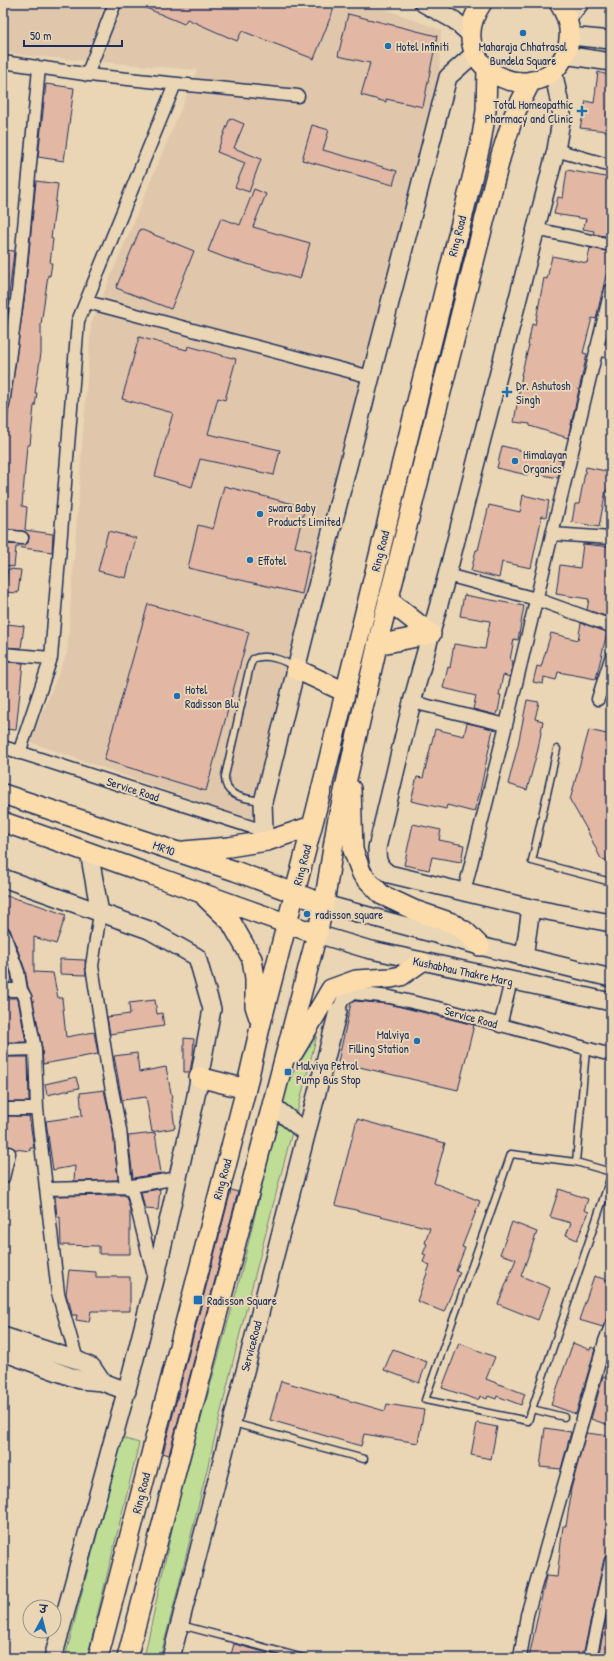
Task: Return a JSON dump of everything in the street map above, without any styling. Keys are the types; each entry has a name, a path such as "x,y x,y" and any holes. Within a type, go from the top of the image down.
{"main road":[{"path":"482,3 472,22 471,35 475,53 487,69 500,78 515,82 531,81 543,77 559,63 567,13"},
{"name":"Ring Road","path":"98,1658 246,1089 261,1023 312,826 481,142 486,110 487,69"},
{"name":"Ring Road","path":"127,1658 317,934 324,904 337,823 377,645 501,155 514,115 531,81"},
{"path":"388,600 431,634"},
{"path":"377,645 431,634"},
{"path":"296,669 345,692"},
{"path":"351,762 353,850 362,874 382,895 414,910 452,923 465,931 480,946"},
{"name":"MR10","path":"3,794 234,871 324,904"},
{"path":"3,822 317,934"},
{"path":"176,852 229,847 266,836 312,826"},
{"path":"202,894 231,922 252,959 255,978 255,1006 261,1023"},
{"path":"280,1075 331,990 356,980 384,979 401,976 421,962"},
{"path":"199,1077 246,1089"}],"street":[{"path":"87,75 115,3"},
{"path":"423,3 454,20 471,35"},
{"path":"567,13 611,40"},
{"path":"266,836 263,802 448,77 475,53"},
{"path":"3,62 87,75 298,96"},
{"path":"611,62 559,63 562,115 556,150 447,575 412,702 377,848 379,865 388,874 531,908 611,923"},
{"path":"3,405 18,292 39,68"},
{"path":"18,753 50,658 78,321 175,84"},
{"path":"556,150 611,166"},
{"path":"535,229 611,245"},
{"path":"464,892 611,290"},
{"path":"87,302 371,377"},
{"path":"596,348 611,352"},
{"path":"552,534 611,538"},
{"path":"3,536 22,538"},
{"path":"447,575 536,599 611,626"},
{"path":"3,654 50,658"},
{"path":"598,699 611,658"},
{"path":"412,702 506,725"},
{"name":"Service Road","path":"3,747 266,836"},
{"path":"89,852 100,913 92,966 108,1070 120,1130 126,1187 132,1192 155,1280"},
{"path":"3,878 149,930 197,957 212,1009 178,1178 155,1280 127,1391 52,1658"},
{"path":"324,904 480,946 611,978"},
{"path":"524,957 531,908"},
{"path":"3,932 18,972 21,990 25,996 35,1049 37,1109 58,1293 77,1360"},
{"name":"Kushabhau Thakre Marg","path":"317,934 367,950 611,1002"},
{"path":"500,1026 511,981"},
{"path":"3,990 21,990"},
{"name":"Service Road","path":"338,1011 343,999 353,993 390,997 586,1050 611,1055"},
{"name":"ServiceRoad","path":"171,1658 338,1011"},
{"path":"3,1050 35,1049"},
{"path":"272,1105 306,1133"},
{"path":"3,1109 37,1109"},
{"path":"3,1178 9,1153"},
{"path":"46,1189 126,1187 178,1178"},
{"path":"520,1658 527,1615 611,1326"},
{"path":"3,1336 77,1360 92,1367 102,1382"},
{"path":"3,1352 80,1380 102,1382 127,1391"},
{"path":"590,1658 611,1561"}],"lane":[{"path":"263,802 234,794 228,790 224,784 250,666 253,659 259,656 286,663 296,669"},
{"path":"556,749 532,860 611,882"},
{"path":"576,1162 586,1050"},
{"path":"611,1172 576,1162 511,1154 425,1400 528,1421 611,1176"},
{"path":"532,1409 564,1417"},
{"path":"232,1422 364,1459"},
{"path":"179,1625 304,1658"}],"shaded area":[{"path":"3,3 369,3 441,30 439,78 322,544 255,822 30,742 67,653 91,324 197,70 29,56 3,52"}],"green space":[{"path":"317,1035 239,1337 160,1658 144,1658 178,1502 239,1282 286,1084"},
{"path":"122,1438 139,1443 87,1658 65,1658"}],"building":[{"path":"134,3 336,3 314,59 242,31 237,41 187,19 184,24"},
{"name":"Hotel Infiniti","path":"348,14 437,36 423,107 386,99 386,102 361,95 370,63 338,56"},
{"path":"598,72 611,76 611,107 607,131 580,128 586,101 594,103"},
{"path":"46,84 74,88 64,161 38,157"},
{"path":"230,118 244,124 234,148 261,159 249,192 235,187 245,163 217,152"},
{"path":"312,125 329,130 323,150 397,171 393,185 302,160"},
{"path":"567,170 611,178 611,237 593,234 594,231 583,229 586,219 554,214 558,197 563,198"},
{"path":"36,181 58,184 51,238 53,239 50,263 52,263 50,276 48,275 41,325 41,353 35,393 37,393 34,406 30,445 27,445 22,506 27,507 25,530 53,534 52,552 16,547 14,567 3,565 4,544 25,545 28,543 29,535 23,531 3,529 3,450 25,293"},
{"path":"254,189 266,194 253,227 310,243 300,279 226,258 208,251 221,218 240,225"},
{"path":"140,229 194,251 171,309 116,288"},
{"path":"590,248 611,252 611,267 608,266 596,319 592,318 583,353 587,354 568,438 530,426 530,424 514,422 521,375 529,345 532,324 535,325 544,278 547,279 552,256 587,263"},
{"path":"3,250 14,251 3,348"},
{"path":"139,337 187,350 188,346 236,359 225,400 218,398 208,434 280,450 274,475 200,459 192,487 155,476 173,413 122,399"},
{"path":"502,446 562,460 558,478 528,472 527,475 497,468"},
{"path":"586,467 611,472 609,491 606,490 599,527 572,522 575,504 579,504"},
{"path":"224,486 305,507 295,547 311,551 302,594 188,568 198,525 213,529"},
{"path":"523,495 549,501 546,517 542,516 531,568 502,562 499,578 471,571 476,550 478,550 489,505 520,512"},
{"path":"108,531 136,538 126,578 98,571"},
{"path":"583,544 611,547 611,608 609,617 587,610 589,599 556,594 560,565 580,568"},
{"path":"8,569 21,570 18,593 5,592"},
{"path":"464,595 524,606 518,640 514,639 510,660 513,661 510,677 503,675 499,695 501,695 498,712 497,711 496,715 473,709 476,696 443,688 448,667 450,668 454,644 485,649 490,621 460,616"},
{"name":"Hotel Radisson Blu","path":"148,604 249,632 206,791 104,760"},
{"path":"581,623 607,632 596,679 558,672 556,680 544,677 543,684 533,682 537,666 541,667 551,633 578,640"},
{"path":"7,624 24,626 21,648 4,647"},
{"path":"3,662 23,663 16,730 3,729"},
{"path":"527,700 539,702 535,719 543,721 538,749 527,790 508,784"},
{"path":"467,723 493,729 480,792 474,812 447,805 446,809 411,801 417,777 423,778 435,729 464,736"},
{"path":"589,730 611,735 611,861 601,859 570,800"},
{"path":"413,824 441,830 439,840 464,845 461,862 432,857 429,870 404,865"},
{"path":"3,895 66,915 56,944 34,937 34,972 53,973 58,998 62,998 66,1037 94,1032 98,1054 43,1064 42,1048 32,996 28,987 25,970 10,929 4,925 3,922"},
{"path":"3,953 11,974 12,982 3,982"},
{"path":"60,959 85,960 86,975 60,974"},
{"path":"3,998 17,998 26,1042 3,1042"},
{"path":"155,1000 157,1014 162,1013 164,1026 110,1034 107,1017 130,1014 129,1003"},
{"path":"355,1001 389,1004 474,1025 458,1090 338,1062 351,1003"},
{"path":"184,1038 194,1039 190,1072 184,1072"},
{"path":"137,1053 139,1072 166,1067 172,1098 175,1128 152,1132 146,1097 122,1100 114,1056"},
{"path":"3,1057 28,1057 29,1102 3,1102"},
{"path":"76,1077 79,1088 47,1095 45,1084"},
{"path":"104,1090 113,1131 118,1180 74,1181 75,1166 53,1170 46,1121 82,1116 80,1093"},
{"path":"3,1116 29,1116 34,1148 30,1148 30,1151 15,1149 10,1146 3,1147"},
{"path":"357,1119 445,1143 434,1183 480,1201 462,1247 465,1248 456,1271 460,1272 444,1312 417,1301 430,1265 423,1262 426,1255 423,1254 427,1244 425,1243 430,1228 335,1205"},
{"path":"155,1133 161,1173 133,1178 128,1136"},
{"path":"160,1189 158,1210 145,1209 141,1192"},
{"path":"559,1189 588,1199 584,1210 589,1212 577,1240 566,1235 571,1223 550,1217"},
{"path":"231,1190 238,1192 169,1455 163,1453"},
{"path":"55,1196 126,1196 130,1209 130,1254 99,1254 99,1246 61,1245 60,1217 57,1217"},
{"path":"512,1222 537,1232 521,1276 550,1288 538,1320 498,1304 516,1259 500,1254"},
{"path":"69,1270 96,1272 96,1277 130,1277 130,1311 91,1311 89,1322 76,1320 77,1315 72,1315 66,1294"},
{"path":"594,1276 611,1281 611,1319 606,1320 603,1327 579,1320"},
{"path":"459,1343 495,1357 486,1379 525,1394 521,1405 497,1396 496,1399 488,1396 487,1399 480,1396 479,1399 475,1399 442,1388"},
{"path":"573,1343 590,1350 591,1347 595,1349 576,1414 551,1405"},
{"path":"393,1349 427,1362 419,1383 384,1370"},
{"path":"603,1376 611,1379 611,1426 591,1419"},
{"path":"281,1381 385,1411 387,1404 424,1410 418,1443 364,1434 361,1446 270,1420"},
{"path":"477,1423 497,1427 491,1459 471,1455"},
{"path":"545,1428 571,1432 561,1469 540,1467"},
{"path":"586,1433 611,1436 611,1554 606,1556 604,1559 584,1651 582,1651 581,1658 529,1658 546,1576 557,1577 563,1526 566,1526 571,1489"},
{"path":"611,1596 611,1655 599,1653"},
{"path":"234,1644 287,1658 230,1658"}],"place":[{"name":"Maharaja Chhatrasal Bundela Square","path":"523,33"},
{"name":"Hotel Infiniti","path":"388,46"},
{"name":"Total Homeopathic Pharmacy and Clinic","path":"582,111"},
{"name":"Dr. Ashutosh Singh","path":"507,392"},
{"name":"Himalayan Organics","path":"515,461"},
{"name":"swara Baby Products Limited","path":"260,514"},
{"name":"Effotel","path":"250,560"},
{"name":"Hotel Radisson Blu","path":"177,696"},
{"name":"radisson square","path":"307,914"},
{"name":"Malviya Filling Station","path":"417,1041"},
{"name":"Malviya Petrol Pump Bus Stop","path":"288,1072"},
{"name":"Radisson Square","path":"198,1300"}]}
